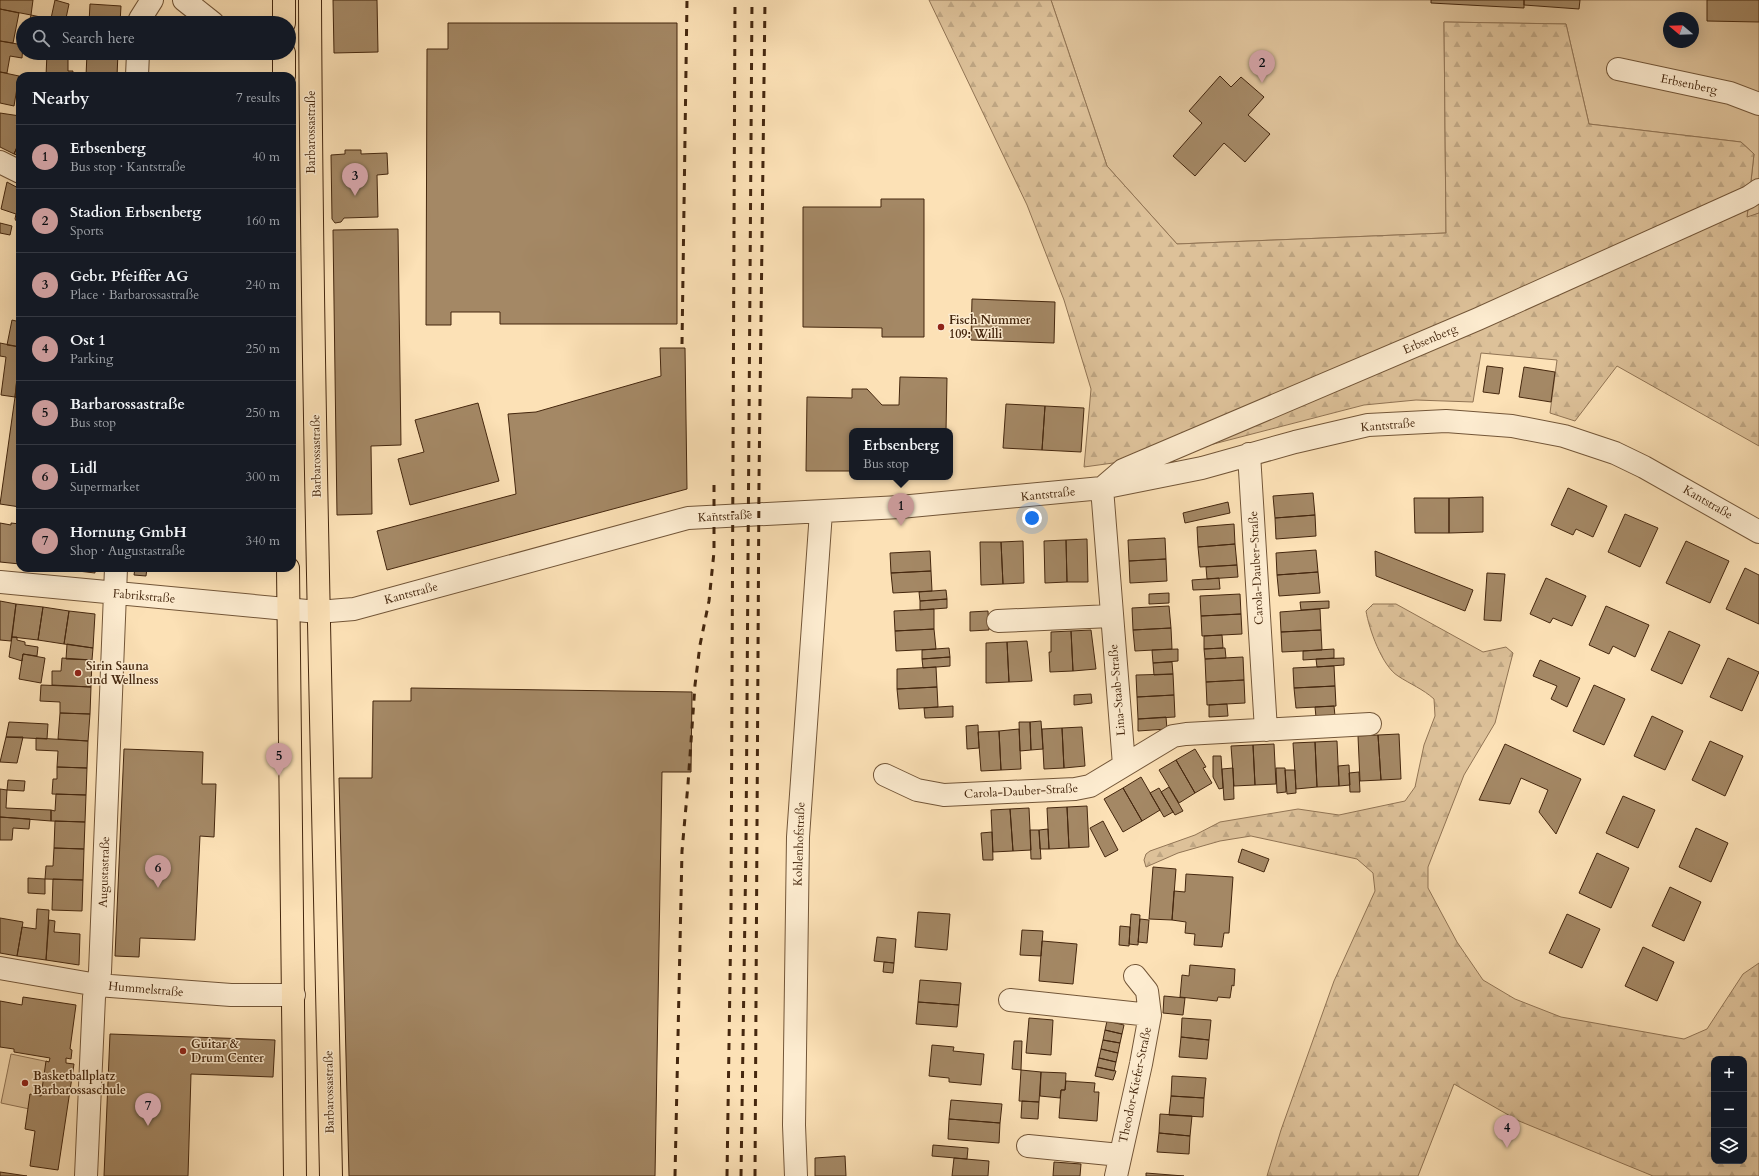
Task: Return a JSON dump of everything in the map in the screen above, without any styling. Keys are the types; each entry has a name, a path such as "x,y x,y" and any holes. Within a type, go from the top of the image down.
{"main road":[{"path":"284,0 284,16"},
{"name":"Barbarossastraße","path":"310,0 318,612 331,1176"},
{"path":"296,48 310,48"},
{"path":"284,60 284,72"},
{"path":"288,572 295,1176"}],"street":[{"path":"142,16 152,0"},
{"path":"184,0 204,16"},
{"path":"137,72 138,60"},
{"name":"Erbsenberg","path":"1618,69 1730,94 1759,104"},
{"path":"0,162 16,170"},
{"name":"Erbsenberg","path":"1102,488 1123,470 1478,319 1748,197 1759,190"},
{"name":"Kantstraße","path":"288,610 318,612 354,609 688,518 821,512 968,502 1102,488 1202,468 1250,454 1368,425 1446,421 1512,426 1564,436 1616,453 1671,481 1759,532"},
{"name":"Carola-Dauber-Straße","path":"1250,454 1266,730"},
{"name":"Lina-Staab-Straße","path":"1102,488 1124,765"},
{"name":"Kohlenhofstraße","path":"796,1176 794,1125 798,837 821,512"},
{"name":"Augustastraße","path":"86,1176 94,997 100,972 116,572"},
{"name":"Fabrikstraße","path":"0,582 288,610"},
{"path":"998,621 1111,616"},
{"name":"Carola-Dauber-Straße","path":"885,774 917,790 944,794 971,795 1075,789 1090,786 1172,736 1370,724"},
{"name":"Hummelstraße","path":"0,968 97,985 231,995 294,995"},
{"name":"Theodor-Kiefer-Straße","path":"1028,1146 1118,1166 1141,1064 1150,1014 1147,991 1135,976"},
{"name":"Theodor-Kiefer-Straße","path":"1010,1000 1150,1014"}],"green space":[{"path":"929,0 1051,0 1107,166 1177,244 1446,233 1444,22 1566,24 1589,124 1741,142 1754,154 1747,217 1759,213 1759,446 1617,366 1575,421 1550,413 1557,360 1481,353 1473,402 1416,400 1364,405 1171,455 1084,467 1091,389 1064,300 1027,205"},
{"path":"1051,0 1759,0 1759,213 1747,218 1754,154 1741,142 1589,124 1566,24 1444,22 1446,233 1177,244 1107,166"},
{"path":"1373,604 1396,604 1483,652 1506,647 1513,653 1495,723 1464,775 1428,867 1428,888 1457,942 1483,980 1515,999 1561,1017 1684,1039 1707,1029 1743,974 1759,963 1759,1176 1653,1176 1519,1121 1454,1084 1418,1176 1267,1176 1281,1130 1334,981 1375,891 1373,873 1357,859 1251,836 1220,841 1178,853 1146,867 1144,860 1146,854 1150,851 1195,835 1220,822 1298,809 1339,815 1405,801 1415,787 1424,745 1435,716 1434,699 1392,671 1377,646 1366,611"},
{"name":"Basketballplatz Barbarossaschule","path":"11,1054 49,1062 39,1111 1,1103"}],"building":[{"path":"0,0 33,0 31,15 0,9"},
{"path":"55,0 69,4 66,16 52,16"},
{"path":"333,0 377,0 378,52 334,53"},
{"path":"1431,0 1524,0 1524,8 1431,3"},
{"path":"1524,0 1580,0 1579,9 1524,5"},
{"path":"1707,0 1759,0 1759,22 1707,21"},
{"path":"90,4 121,6 120,16 89,16"},
{"path":"0,9 19,13 18,16 16,16 16,28 13,43 0,41"},
{"path":"448,23 677,23 677,324 500,324 500,312 451,312 451,325 426,325 427,49 448,49"},
{"path":"0,41 16,44 16,57 10,56 7,73 0,72"},
{"path":"47,60 68,60 68,71 73,71 73,72 46,72"},
{"path":"87,60 118,60 117,72 86,72"},
{"path":"0,72 16,75 16,94 14,106 0,103"},
{"path":"1220,76 1231,87 1241,77 1264,97 1248,115 1270,134 1245,162 1224,143 1195,176 1173,156 1202,123 1189,111"},
{"path":"0,113 16,115 16,149 14,154 0,147"},
{"path":"345,150 361,150 361,154 387,153 388,174 377,175 378,217 344,218 341,222 335,223 332,219 331,155 345,154"},
{"path":"7,182 16,187 16,214 1,209"},
{"path":"881,199 924,199 924,337 882,337 882,328 803,327 803,207 881,207"},
{"path":"0,223 12,226 10,235 0,233"},
{"path":"398,229 401,445 371,446 372,514 337,515 333,230"},
{"path":"972,299 1055,302 1054,343 971,340"},
{"path":"12,320 16,321 16,346 7,345"},
{"path":"0,343 16,346 15,397 1,395 6,357 0,356"},
{"path":"660,348 685,348 687,489 387,570 377,531 516,494 508,414 536,412 661,376"},
{"path":"1487,366 1503,368 1499,394 1483,392"},
{"path":"1524,367 1555,372 1551,402 1519,397"},
{"path":"900,377 947,378 946,428 849,428 849,471 806,471 807,397 852,398 852,389 867,389 882,405 899,405"},
{"path":"15,397 16,506 0,504"},
{"path":"478,403 499,481 410,505 398,459 424,452 415,420"},
{"path":"1006,404 1045,406 1042,450 1003,448"},
{"path":"1045,406 1084,408 1081,452 1042,450"},
{"path":"1568,488 1607,506 1593,537 1576,529 1573,535 1551,525"},
{"path":"1313,493 1315,515 1275,518 1273,496"},
{"path":"1483,497 1483,532 1449,533 1449,498"},
{"path":"1414,498 1449,498 1449,533 1415,533"},
{"path":"1228,502 1230,513 1185,523 1183,513"},
{"path":"1625,514 1658,528 1640,567 1608,552"},
{"path":"1315,515 1316,536 1276,539 1275,518"},
{"path":"0,523 11,525 11,523 16,524 16,564 0,562"},
{"path":"1234,524 1235,544 1198,547 1197,527"},
{"path":"1165,538 1166,559 1129,561 1128,540"},
{"path":"1087,539 1088,582 1067,582 1066,540"},
{"path":"1066,540 1067,582 1045,583 1044,541"},
{"path":"1023,541 1024,583 1003,584 1001,542"},
{"path":"1686,541 1729,561 1710,603 1666,583"},
{"path":"980,542 1001,542 1003,584 981,585"},
{"path":"1235,544 1237,565 1200,567 1198,547"},
{"path":"1316,550 1318,572 1277,575 1276,553"},
{"path":"930,551 931,571 891,573 890,553"},
{"path":"1375,551 1473,590 1465,611 1376,576"},
{"path":"1166,559 1167,581 1130,583 1129,561"},
{"path":"1237,565 1238,577 1207,579 1206,567"},
{"path":"1745,568 1759,575 1759,624 1726,609"},
{"path":"931,571 932,591 893,593 891,573"},
{"path":"134,572 146,572 146,576 134,575"},
{"path":"1318,572 1320,593 1279,596 1277,575"},
{"path":"1487,573 1505,574 1501,621 1484,620"},
{"path":"1219,578 1220,589 1193,590 1192,580"},
{"path":"1546,578 1586,596 1572,626 1553,618 1550,623 1530,614"},
{"path":"946,590 947,599 920,601 919,592"},
{"path":"1169,593 1169,603 1149,604 1149,594"},
{"path":"1240,594 1241,614 1201,616 1200,596"},
{"path":"947,599 947,608 920,610 920,601"},
{"path":"0,601 16,604 11,641 0,640"},
{"path":"1329,601 1329,608 1301,610 1300,602"},
{"path":"16,604 43,607 38,640 12,637"},
{"path":"1169,606 1171,628 1133,630 1132,608"},
{"path":"1606,606 1649,625 1635,657 1613,646 1609,654 1589,645"},
{"path":"43,607 69,611 64,644 38,640"},
{"path":"934,609 934,629 895,631 894,611"},
{"path":"1320,609 1321,630 1281,632 1280,612"},
{"path":"69,611 95,614 93,648 64,644"},
{"path":"988,611 989,630 970,631 970,612"},
{"path":"1241,614 1242,634 1202,636 1201,616"},
{"path":"1171,628 1172,649 1135,651 1133,630"},
{"path":"934,629 936,649 896,651 895,631"},
{"path":"1091,630 1096,669 1073,671 1071,631"},
{"path":"1321,630 1322,650 1282,652 1281,632"},
{"path":"1071,631 1073,671 1050,672 1049,652 1051,652 1051,632"},
{"path":"1669,631 1700,645 1682,684 1651,670"},
{"path":"1222,635 1223,648 1204,649 1204,636"},
{"path":"12,637 17,637 17,640 25,642 25,645 38,647 37,656 23,654 22,661 9,657"},
{"path":"1027,641 1032,681 1009,682 1007,642"},
{"path":"1007,642 1009,682 986,683 986,643"},
{"path":"67,644 93,648 92,660 66,659"},
{"path":"949,648 950,657 922,659 922,650"},
{"path":"1225,648 1226,658 1205,659 1204,649"},
{"path":"1178,649 1178,661 1153,663 1152,650"},
{"path":"1334,649 1334,658 1303,660 1303,651"},
{"path":"23,654 45,658 41,683 19,679"},
{"path":"950,657 950,666 923,668 922,659"},
{"path":"1243,657 1244,680 1206,682 1205,659"},
{"path":"62,658 92,660 91,687 52,685 52,671 61,671"},
{"path":"1344,658 1344,665 1317,667 1316,659"},
{"path":"1728,658 1759,672 1742,711 1710,697"},
{"path":"1540,660 1580,678 1567,707 1551,699 1557,686 1533,676"},
{"path":"1172,662 1173,674 1154,675 1153,663"},
{"path":"1334,666 1335,686 1294,688 1293,668"},
{"path":"936,667 937,687 897,689 897,669"},
{"path":"1173,674 1174,695 1137,697 1136,675"},
{"path":"1244,680 1245,703 1207,705 1206,682"},
{"path":"41,685 91,687 90,714 60,713 60,702 40,701"},
{"path":"1594,685 1625,699 1604,745 1573,731"},
{"path":"1335,686 1336,706 1296,708 1294,688"},
{"path":"937,687 938,707 899,709 897,689"},
{"path":"411,688 692,692 691,772 662,772 655,1176 349,1176 339,778 372,778 373,701 411,701"},
{"path":"1091,694 1092,703 1074,705 1074,695"},
{"path":"1174,695 1175,717 1138,719 1137,697"},
{"path":"1227,704 1228,716 1209,717 1209,705"},
{"path":"953,706 953,717 925,718 924,708"},
{"path":"1334,706 1335,716 1316,717 1315,707"},
{"path":"60,713 90,714 88,741 58,739"},
{"path":"1652,716 1683,731 1665,770 1634,756"},
{"path":"1166,717 1167,729 1138,731 1138,719"},
{"path":"1041,721 1043,749 1031,750 1030,722"},
{"path":"9,722 48,724 47,739 6,737"},
{"path":"1019,722 1030,722 1031,750 1020,751"},
{"path":"978,725 979,748 967,749 966,726"},
{"path":"1082,727 1085,766 1064,768 1062,728"},
{"path":"1062,728 1064,768 1044,769 1042,729"},
{"path":"1019,729 1021,769 1001,770 999,731"},
{"path":"999,731 1001,770 981,771 978,732"},
{"path":"1399,734 1401,779 1381,780 1378,735"},
{"path":"1378,735 1381,780 1360,781 1358,736"},
{"path":"6,737 23,737 17,763 0,762"},
{"path":"36,738 88,741 87,768 57,767 58,751 36,750"},
{"path":"1337,741 1339,786 1317,787 1315,742"},
{"path":"1710,741 1743,756 1725,796 1692,780"},
{"path":"1315,742 1317,787 1296,789 1293,743"},
{"path":"1274,744 1276,784 1255,785 1253,745"},
{"path":"1505,744 1581,779 1556,834 1539,812 1548,790 1521,778 1510,804 1479,800"},
{"path":"1253,745 1255,785 1234,786 1231,746"},
{"path":"124,749 203,752 202,784 216,784 214,837 200,836 195,940 140,938 139,957 115,956"},
{"path":"1195,749 1206,767 1203,768 1212,783 1195,793 1176,760"},
{"path":"1213,756 1221,756 1223,788 1219,789 1213,777"},
{"path":"1176,760 1195,793 1179,803 1159,770"},
{"path":"1349,765 1350,785 1339,786 1338,766"},
{"path":"57,767 87,768 86,795 52,794 53,779 57,779"},
{"path":"1233,768 1234,799 1224,800 1222,769"},
{"path":"1276,768 1285,768 1286,792 1277,793"},
{"path":"1285,770 1295,770 1296,793 1287,794"},
{"path":"1359,772 1360,792 1350,792 1349,773"},
{"path":"1141,777 1160,810 1142,821 1123,788"},
{"path":"8,780 25,781 24,791 7,790"},
{"path":"1169,787 1183,811 1175,815 1161,792"},
{"path":"1123,788 1142,821 1123,832 1104,799"},
{"path":"1159,788 1173,812 1164,817 1150,793"},
{"path":"0,789 7,790 6,808 51,810 51,821 0,817"},
{"path":"56,794 86,795 85,822 51,821 51,810 55,811"},
{"path":"1623,796 1655,810 1638,848 1606,833"},
{"path":"1087,806 1089,847 1069,848 1067,807"},
{"path":"1067,807 1069,848 1049,849 1047,808"},
{"path":"1029,808 1031,850 1013,851 1010,809"},
{"path":"1010,809 1013,851 993,852 991,810"},
{"path":"0,817 30,819 29,829 13,828 12,840 0,840"},
{"path":"55,821 85,822 84,849 54,848"},
{"path":"1103,821 1118,850 1105,857 1090,828"},
{"path":"1696,828 1728,843 1711,882 1679,867"},
{"path":"1048,829 1049,849 1040,849 1039,830"},
{"path":"1030,830 1039,830 1041,859 1031,859"},
{"path":"992,832 993,860 983,860 981,833"},
{"path":"54,848 84,849 83,880 45,879 46,866 53,866"},
{"path":"1242,849 1269,859 1264,872 1238,862"},
{"path":"1597,853 1629,868 1611,908 1579,893"},
{"path":"1153,867 1176,869 1172,920 1149,919"},
{"path":"1186,874 1233,877 1229,933 1224,933 1222,947 1194,945 1195,934 1185,933 1186,922 1172,920 1174,891 1185,892"},
{"path":"28,878 45,879 45,894 28,893"},
{"path":"53,879 83,880 82,911 52,910"},
{"path":"1670,887 1701,902 1684,941 1652,926"},
{"path":"37,909 49,910 46,960 17,956 22,927 36,929"},
{"path":"918,912 950,914 947,950 915,947"},
{"path":"1131,914 1140,915 1138,945 1129,944"},
{"path":"1567,914 1600,929 1582,968 1549,953"},
{"path":"0,918 23,922 17,956 0,953"},
{"path":"1140,919 1149,920 1147,943 1138,942"},
{"path":"49,920 55,921 54,932 80,934 79,965 46,960"},
{"path":"1120,926 1130,927 1129,946 1119,945"},
{"path":"1022,930 1043,931 1041,956 1020,955"},
{"path":"877,937 896,939 894,963 874,961"},
{"path":"1042,941 1077,944 1073,984 1039,981"},
{"path":"1643,947 1674,962 1657,1001 1625,986"},
{"path":"884,962 894,963 893,973 883,972"},
{"path":"1190,965 1235,969 1234,986 1232,985 1230,998 1218,997 1217,1001 1180,997 1182,975 1189,976"},
{"path":"920,980 961,983 959,1005 918,1002"},
{"path":"1164,996 1185,998 1183,1015 1163,1013"},
{"path":"23,997 76,1005 70,1049 72,1050 71,1059 66,1058 66,1063 74,1064 58,1170 30,1166 35,1131 25,1129 30,1094 41,1096 46,1061 49,1062 50,1058 14,1052 14,1049 0,1047 0,1001 22,1005"},
{"path":"918,1002 959,1005 957,1027 916,1024"},
{"path":"1029,1018 1053,1020 1051,1055 1026,1053"},
{"path":"1182,1018 1211,1020 1209,1040 1181,1037"},
{"path":"1107,1021 1124,1025 1122,1034 1105,1030"},
{"path":"1105,1030 1122,1034 1120,1043 1103,1040"},
{"path":"110,1034 275,1040 273,1077 191,1074 188,1176 104,1176"},
{"path":"1181,1037 1209,1040 1207,1059 1179,1057"},
{"path":"1103,1040 1120,1043 1118,1053 1101,1049"},
{"path":"1014,1041 1022,1041 1021,1070 1012,1069"},
{"path":"932,1045 954,1047 953,1051 984,1054 981,1085 949,1082 949,1078 929,1076"},
{"path":"1101,1049 1118,1053 1116,1062 1099,1058"},
{"path":"1099,1058 1116,1062 1114,1071 1097,1067"},
{"path":"1097,1067 1116,1071 1113,1080 1095,1076"},
{"path":"1021,1070 1041,1072 1039,1102 1019,1101"},
{"path":"1041,1072 1066,1073 1065,1090 1061,1090 1060,1098 1040,1096"},
{"path":"1172,1076 1206,1078 1204,1098 1171,1096"},
{"path":"1066,1081 1095,1083 1094,1092 1099,1092 1097,1121 1059,1118 1061,1090 1065,1090"},
{"path":"1171,1096 1204,1098 1203,1117 1169,1115"},
{"path":"951,1100 1002,1104 1000,1123 949,1119"},
{"path":"1022,1101 1039,1102 1038,1119 1021,1118"},
{"path":"1160,1114 1192,1116 1190,1136 1159,1133"},
{"path":"949,1119 1000,1123 999,1143 948,1139"},
{"path":"1159,1133 1190,1136 1189,1154 1157,1152"},
{"path":"933,1145 968,1148 967,1159 932,1156"},
{"path":"845,1156 846,1176 815,1176 815,1158"},
{"path":"954,1158 989,1161 988,1176 952,1176"},
{"path":"1054,1162 1081,1164 1080,1176 1053,1176"},
{"path":"0,1172 27,1176 0,1176"},
{"path":"1146,1173 1184,1176 1146,1176"}],"railway":[{"path":"682,344 687,0"},
{"path":"727,1176 731,913 735,0"},
{"path":"741,1176 746,844 752,0"},
{"path":"755,1176 759,480 765,0"},
{"path":"675,1176 682,851 695,685 700,645 709,601 714,552 714,481"}],"place":[{"name":"Stadion Erbsenberg","path":"1262,83"},
{"name":"Gebr. Pfeiffer AG","path":"355,196"},
{"name":"Fisch Nummer 109: Willi","path":"941,327"},
{"name":"Erbsenberg","path":"901,526"},
{"name":"Sirin Sauna und Wellness","path":"78,673"},
{"name":"Barbarossastraße","path":"279,776"},
{"name":"Lidl","path":"158,888"},
{"name":"Guitar & Drum Center","path":"183,1051"},
{"name":"Basketballplatz Barbarossaschule","path":"25,1083"},
{"name":"Hornung GmbH","path":"148,1126"},
{"name":"Ost 1","path":"1507,1148"}]}
